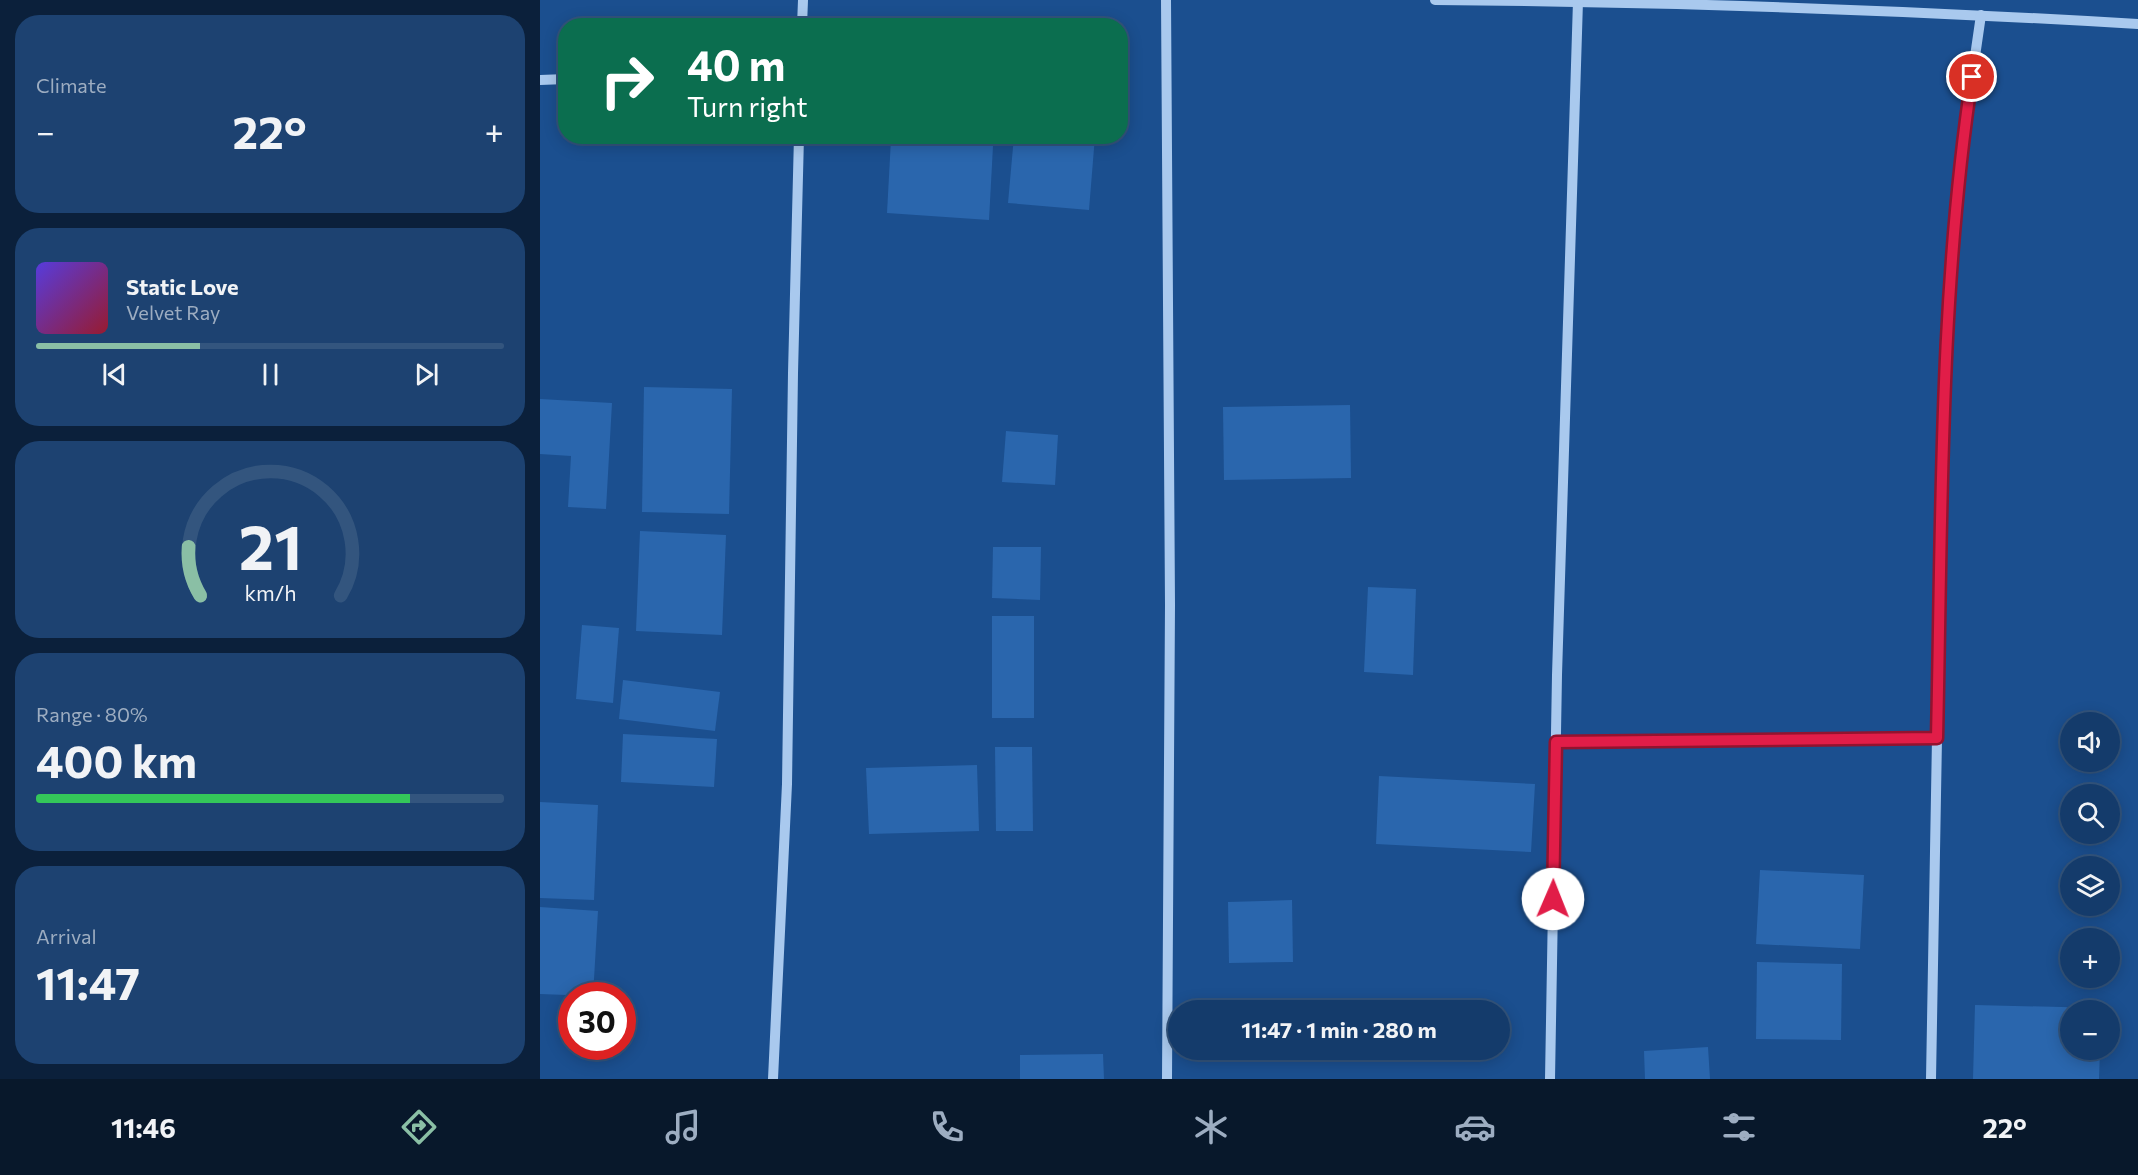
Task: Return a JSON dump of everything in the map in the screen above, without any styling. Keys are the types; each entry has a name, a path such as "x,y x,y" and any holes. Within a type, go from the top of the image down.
{"street":[{"path":"802,18 803,0"},
{"path":"1166,0 1170,605 1167,1079"},
{"path":"1435,0 1600,1 1981,15 2138,24"},
{"path":"1550,1079 1556,742 1578,1"},
{"path":"1931,1079 1947,336 1960,160 1981,15"},
{"path":"540,80 558,79"},
{"path":"773,1079 787,784 799,144"},
{"path":"1556,742 1937,738"}],"building":[{"path":"891,144 993,146 989,220 887,213"},
{"path":"1013,144 1094,144 1089,210 1008,203"},
{"path":"644,387 732,389 729,514 642,512"},
{"path":"540,399 612,403 606,509 568,507 571,456 540,454"},
{"path":"1350,405 1351,478 1224,480 1223,407"},
{"path":"1006,431 1058,435 1055,485 1002,482"},
{"path":"640,531 726,535 722,635 636,631"},
{"path":"993,547 1041,547 1040,600 992,598"},
{"path":"1368,587 1416,589 1413,675 1364,672"},
{"path":"992,616 1034,616 1034,718 992,718"},
{"path":"582,625 619,628 613,703 576,699"},
{"path":"623,680 720,692 715,731 619,719"},
{"path":"623,734 717,739 714,787 621,782"},
{"path":"995,747 1032,747 1033,831 996,831"},
{"path":"977,765 979,831 869,834 866,768"},
{"path":"1379,776 1535,784 1531,852 1376,844"},
{"path":"540,802 598,805 594,900 540,898"},
{"path":"1760,870 1864,875 1860,949 1756,944"},
{"path":"1292,900 1293,962 1229,963 1228,902"},
{"path":"540,907 598,911 594,982 558,982 558,995 540,994"},
{"path":"1757,962 1842,964 1841,1040 1756,1039"},
{"path":"1975,1005 2060,1007 2060,1060 2100,1060 2099,1079 1973,1079"},
{"path":"1708,1047 1710,1079 1645,1079 1644,1051"},
{"path":"1103,1054 1104,1079 1020,1079 1020,1055"}],"route":[{"path":"1553,899 1556,742 1937,738 1947,336 1960,160 1972,77"}]}
